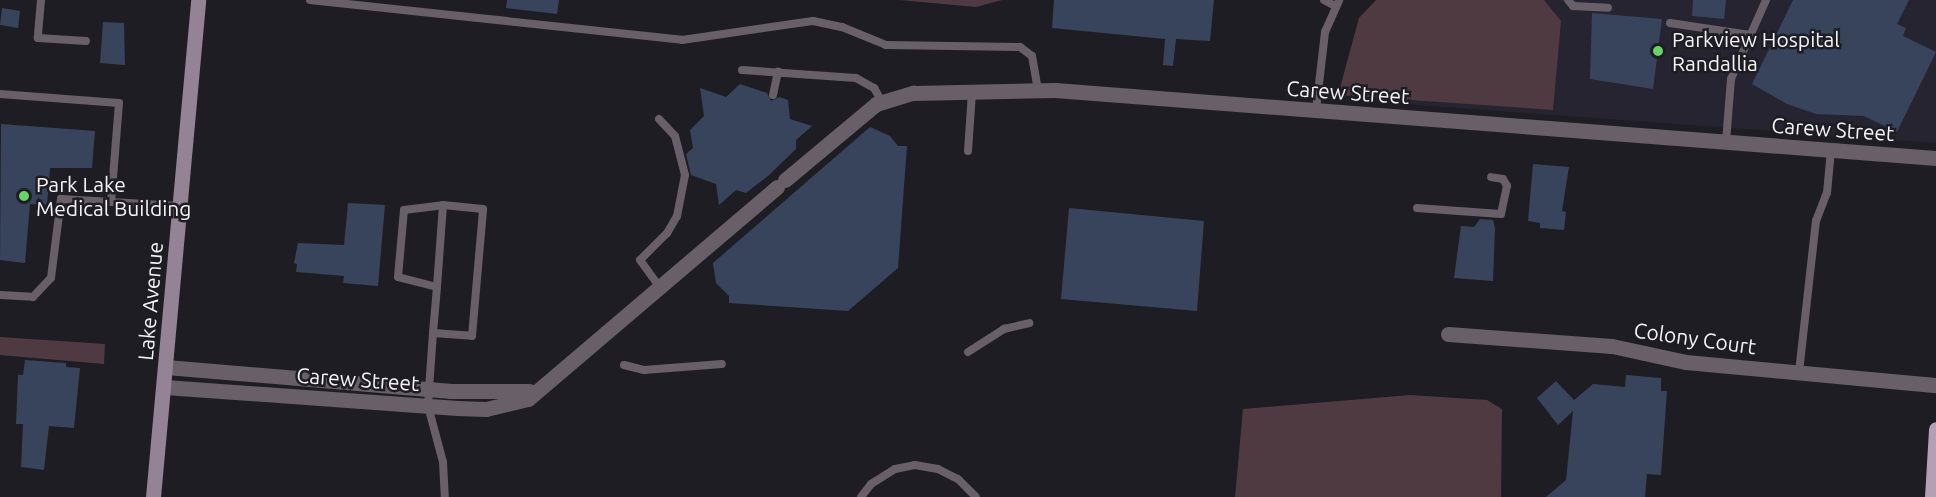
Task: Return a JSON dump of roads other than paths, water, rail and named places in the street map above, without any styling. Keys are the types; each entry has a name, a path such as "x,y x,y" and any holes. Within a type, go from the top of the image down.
{"main road":[{"name":"Lake Avenue","path":"153,497 165,387 198,0"},
{"path":"1932,497 1936,429"}],"street":[{"name":"Carew Street","path":"165,387 486,409 528,399 543,389 781,183 882,102 914,93 1038,90 1936,158"},
{"name":"Colony Court","path":"1449,334 1612,346 1686,362 1936,385"},
{"name":"Carew Street","path":"166,367 429,389 512,393 543,389"}],"lane":[{"path":"41,0 38,38 86,41"},
{"path":"311,0 403,8 445,17 682,40 813,21 842,27 886,45 1020,47 1032,56 1038,90"},
{"path":"403,8 412,0"},
{"path":"1316,110 1324,32 1337,3 1324,0"},
{"path":"1568,0 1573,6 1608,8"},
{"path":"1726,142 1731,79 1766,0"},
{"path":"1670,23 1750,35"},
{"path":"742,70 865,80 882,102"},
{"path":"773,95 778,72"},
{"path":"968,151 972,92"},
{"path":"0,94 119,103 111,202"},
{"path":"659,119 675,136 685,176 677,216 667,234 640,260 660,288"},
{"path":"1799,372 1806,340 1816,221 1827,193 1831,150"},
{"path":"1417,208 1501,214 1507,186 1503,179 1491,177"},
{"path":"0,295 33,297 51,278 61,199 179,206"},
{"path":"443,204 428,406 443,462 445,497"},
{"path":"433,333 472,336 483,209 443,204 404,210 398,277 437,286"},
{"path":"968,352 1004,329 1029,324"},
{"path":"624,365 644,370 722,364"},
{"path":"861,497 879,479 895,469 915,465 948,474 976,497"}],"place":[{"name":"Parkview Hospital Randallia","path":"1658,51"},
{"name":"Park Lake Medical Building","path":"24,196"}]}
